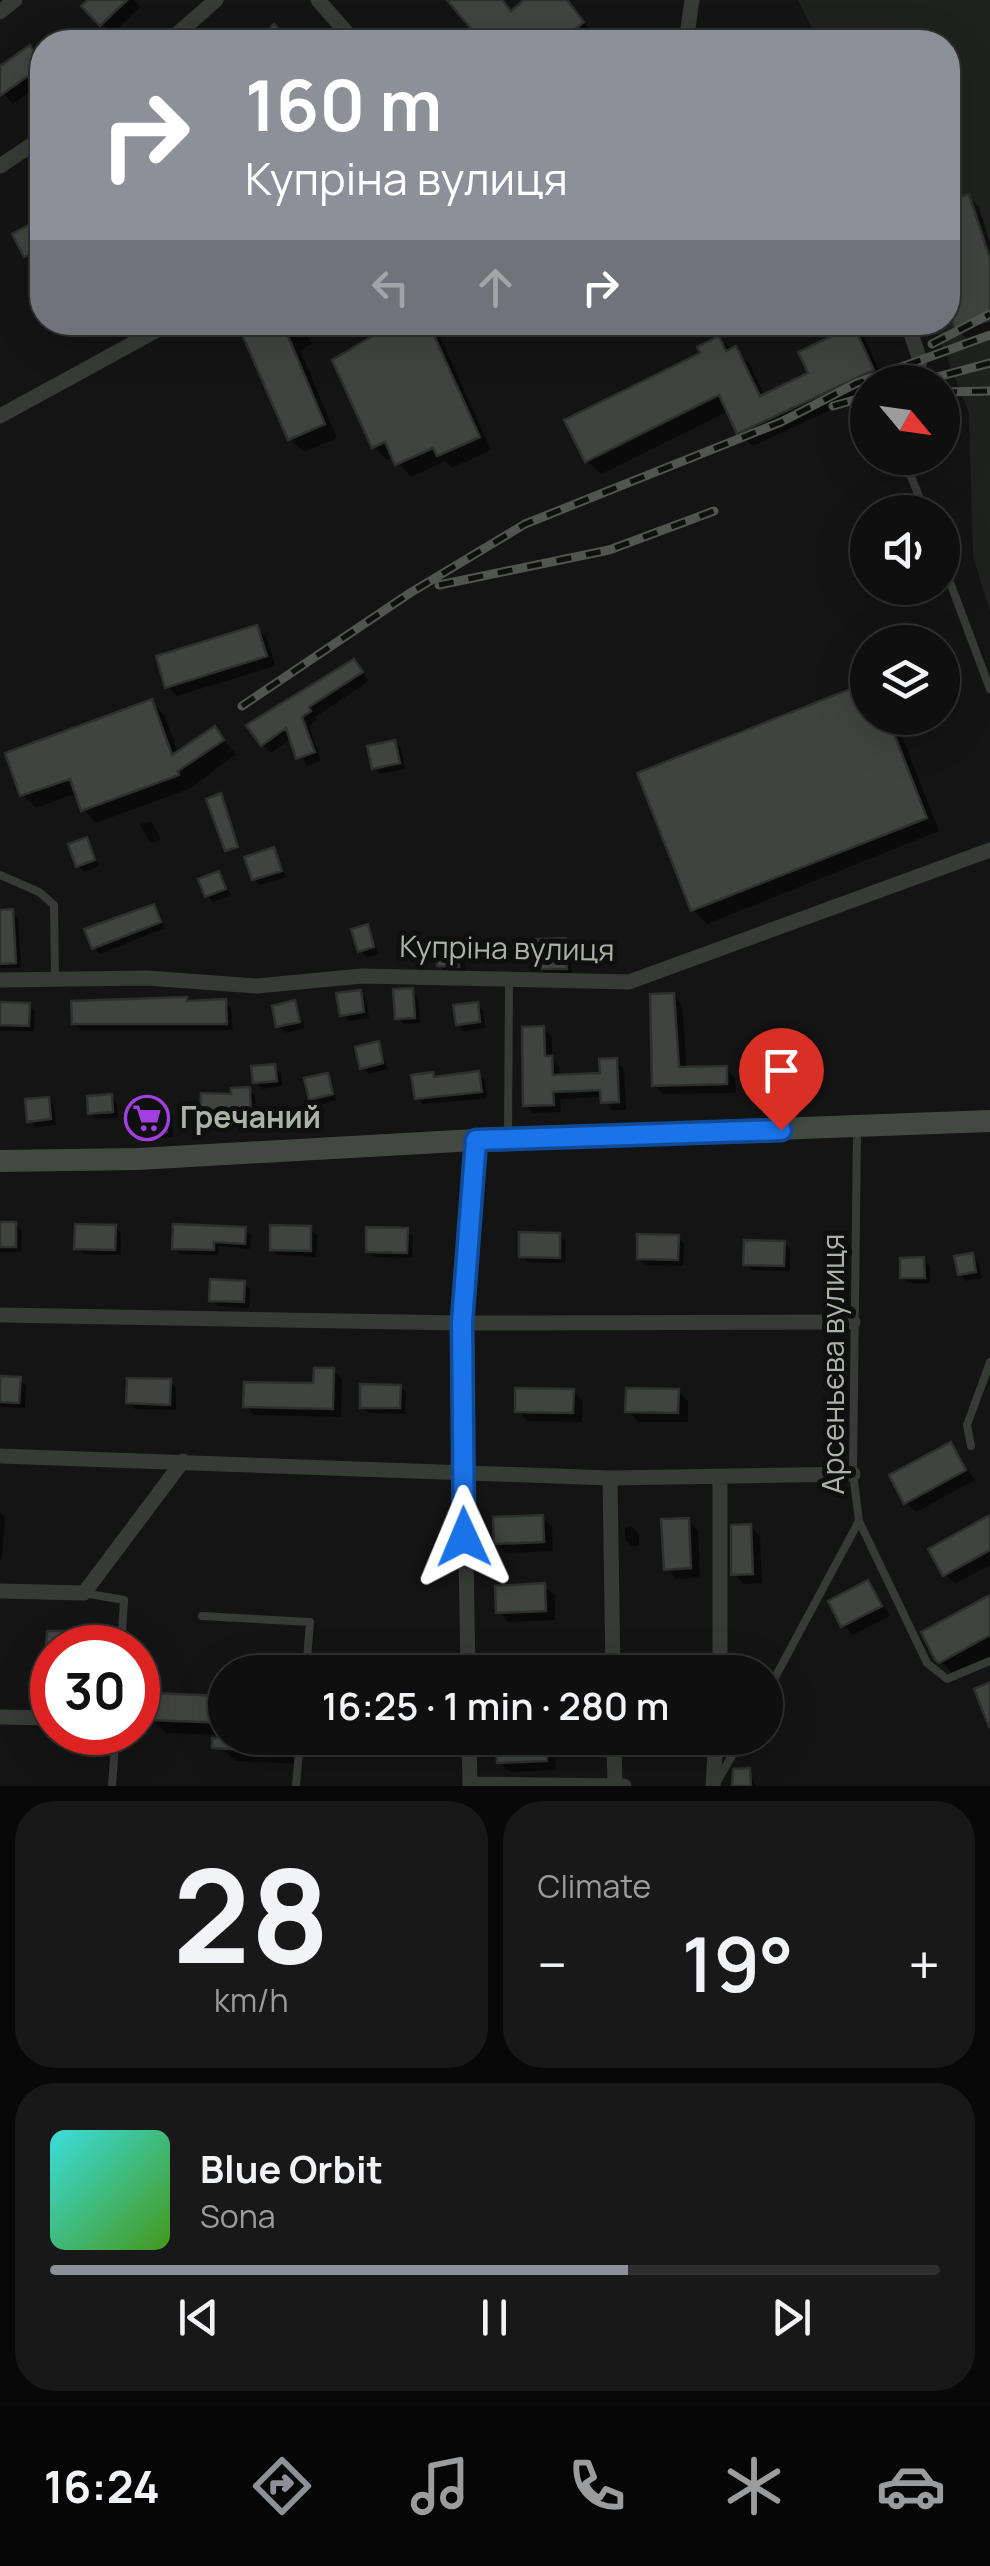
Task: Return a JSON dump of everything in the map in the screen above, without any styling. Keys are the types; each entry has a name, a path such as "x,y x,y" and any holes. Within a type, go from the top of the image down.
{"main road":[{"path":"0,1161 138,1159 476,1140 990,1121"}],"street":[{"path":"0,12 14,0"},
{"path":"182,30 216,0"},
{"path":"318,0 344,30"},
{"path":"687,30 692,0"},
{"path":"0,166 30,146"},
{"path":"0,416 148,335"},
{"path":"911,335 919,365"},
{"name":"Купріна вулиця","path":"0,980 146,978 257,986 362,976 630,982 990,850"},
{"path":"468,1655 462,1322 476,1140"},
{"path":"0,1314 462,1322 854,1322"},
{"path":"0,1456 610,1478 854,1474"},
{"path":"0,1591 84,1593 183,1461"},
{"path":"720,1476 720,1655"},
{"path":"610,1478 613,1655"},
{"path":"0,1717 30,1718"},
{"path":"469,1755 470,1784 624,1786"},
{"path":"614,1755 615,1786"},
{"path":"714,1786 715,1755"}],"lane":[{"path":"959,605 990,689"},
{"path":"0,875 40,892 54,905 55,980"},
{"path":"508,1139 509,981"},
{"name":"Арсеньєва вулиця","path":"783,1662 859,1521 854,1474 857,1127"},
{"path":"971,1446 966,1426 990,1362"},
{"path":"859,1521 927,1663 947,1679 990,1661"},
{"path":"84,1593 124,1600 123,1625"},
{"path":"202,1616 310,1622 307,1655"},
{"path":"112,1786 114,1755"},
{"path":"296,1786 299,1755"},
{"path":"714,1786 732,1755"}],"shaded area":[{"path":"798,0 990,0 990,611 973,557 969,413 960,391 960,365 950,365 938,335 960,335 960,30 813,30"}],"building":[{"path":"88,0 127,0 100,26 81,6"},
{"path":"447,0 502,0 511,11 524,0 567,0 584,22 574,30 472,30"},
{"path":"30,45 30,75 0,96 0,66"},
{"path":"969,194 990,259 990,320 960,329 960,197"},
{"path":"30,224 30,254 24,257 12,234"},
{"path":"242,335 290,335 325,424 288,440"},
{"path":"434,335 480,437 437,456 433,448 395,465 385,442 372,448 332,360 371,337"},
{"path":"829,335 858,335 872,365 850,365 850,381 737,434 719,395 585,462 564,420 700,353 697,347 719,336 726,351 736,346 760,396 808,373 798,352"},
{"path":"257,625 267,656 165,688 156,656"},
{"path":"354,659 363,672 309,707 311,711 302,717 315,752 296,759 286,728 261,746 246,725"},
{"path":"850,689 850,735 895,735 927,818 691,911 637,773"},
{"path":"152,699 172,755 215,726 224,740 178,771 179,775 81,811 70,779 20,796 5,753"},
{"path":"395,740 400,763 372,769 367,746"},
{"path":"221,793 238,847 225,851 206,799"},
{"path":"87,837 95,860 76,867 68,844"},
{"path":"274,847 282,871 252,880 244,857"},
{"path":"219,871 226,889 205,897 198,879"},
{"path":"154,904 161,922 92,949 84,929"},
{"path":"13,909 16,963 0,964 0,910"},
{"path":"368,924 374,947 358,952 351,929"},
{"path":"566,938 567,969 537,969 536,939"},
{"path":"459,946 459,967 437,966 436,947"},
{"path":"413,988 415,1018 395,1019 393,989"},
{"path":"361,990 364,1012 340,1016 336,993"},
{"path":"674,993 679,1067 727,1066 727,1084 652,1086 650,994"},
{"path":"187,997 187,1001 226,999 227,1024 72,1024 71,1001"},
{"path":"295,1000 300,1022 276,1027 272,1006"},
{"path":"0,1002 30,1003 29,1026 0,1025"},
{"path":"478,1002 480,1022 456,1025 453,1005"},
{"path":"544,1026 545,1056 552,1056 553,1075 600,1073 599,1059 617,1058 619,1102 601,1103 600,1090 553,1092 554,1105 523,1106 522,1027"},
{"path":"379,1041 383,1063 360,1069 355,1047"},
{"path":"275,1064 277,1081 253,1083 251,1066"},
{"path":"479,1071 482,1092 415,1099 411,1075 433,1072 434,1077"},
{"path":"328,1073 333,1094 309,1100 304,1078"},
{"path":"250,1087 251,1118 200,1117 201,1093 231,1094 231,1088"},
{"path":"112,1094 113,1112 88,1114 87,1096"},
{"path":"49,1097 51,1119 27,1122 25,1099"},
{"path":"166,1106 167,1132 142,1133 141,1107"},
{"path":"0,1222 16,1222 16,1247 0,1247"},
{"path":"75,1224 116,1225 115,1250 74,1249"},
{"path":"173,1224 246,1227 245,1244 214,1242 214,1250 172,1249"},
{"path":"270,1225 311,1226 311,1251 270,1250"},
{"path":"366,1227 408,1228 407,1253 366,1252"},
{"path":"519,1232 560,1233 560,1258 519,1257"},
{"path":"637,1234 679,1235 678,1260 637,1259"},
{"path":"744,1240 785,1241 784,1266 743,1265"},
{"path":"973,1253 976,1272 958,1275 954,1256"},
{"path":"924,1257 925,1278 900,1278 900,1258"},
{"path":"210,1279 245,1281 244,1302 209,1301"},
{"path":"314,1368 334,1368 333,1409 243,1407 244,1382 313,1383"},
{"path":"0,1376 21,1377 19,1403 0,1402"},
{"path":"127,1378 171,1379 170,1405 126,1403"},
{"path":"360,1384 401,1385 400,1408 360,1408"},
{"path":"515,1388 574,1389 573,1413 515,1412"},
{"path":"626,1388 679,1389 678,1413 625,1412"},
{"path":"951,1442 966,1470 904,1504 889,1475"},
{"path":"543,1515 544,1542 494,1544 493,1517"},
{"path":"990,1515 990,1550 943,1576 928,1549"},
{"path":"689,1518 691,1568 664,1570 661,1519"},
{"path":"751,1524 753,1574 731,1575 731,1525"},
{"path":"868,1580 882,1606 841,1627 828,1601"},
{"path":"545,1583 546,1611 496,1613 495,1586"},
{"path":"990,1595 990,1635 939,1663 935,1660 921,1632"},
{"path":"990,1682 990,1727 989,1727 974,1689"},
{"path":"160,1693 208,1695 208,1722 160,1720"},
{"path":"497,1755 547,1755 547,1761 497,1763"},
{"path":"750,1768 751,1786 732,1786 733,1769"}],"railway":[{"path":"960,330 990,314"},
{"path":"932,344 949,335"},
{"path":"242,706 410,593 525,524 781,422 857,383 990,335"},
{"path":"960,371 990,363"},
{"path":"960,392 990,391"},
{"path":"833,406 850,401"},
{"path":"439,585 609,550 714,511"}],"place":[{"name":"Гречаний","path":"147,1118"}],"route":[{"path":"464,1537 462,1322 476,1140 781,1130"}]}
